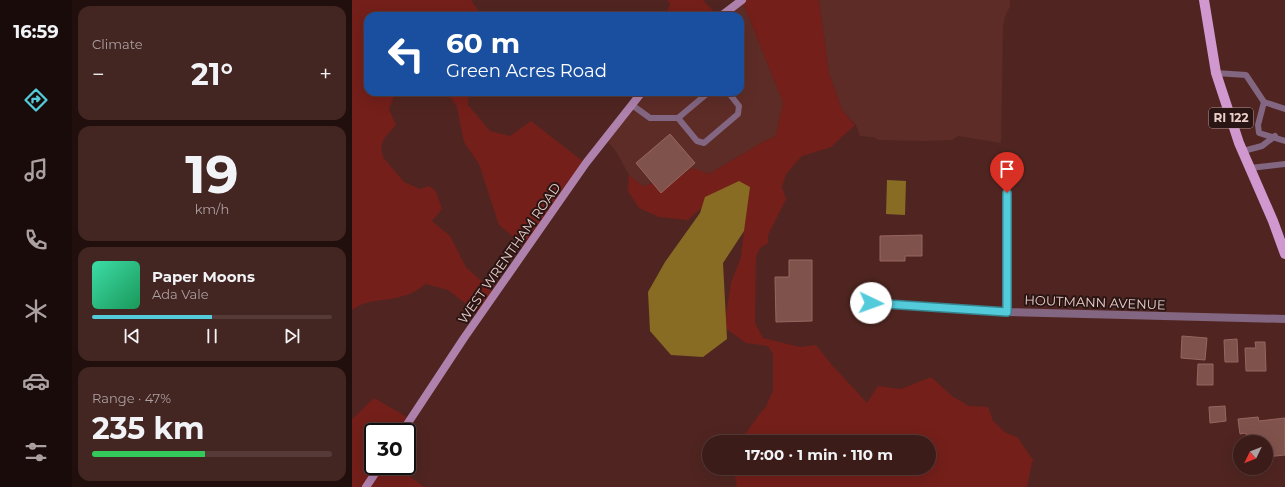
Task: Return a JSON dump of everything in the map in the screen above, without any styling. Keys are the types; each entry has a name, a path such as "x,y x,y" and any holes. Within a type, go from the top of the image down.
{"main road":[{"name":"RI 122","path":"1204,0 1216,73 1243,151 1273,221 1285,254"}],"street":[{"path":"726,12 742,0"},
{"name":"WEST WRENTHAM ROAD","path":"408,423 464,338 574,181 639,96"},
{"path":"1007,193 1007,312"},
{"name":"HOUTMANN AVENUE","path":"856,302 1007,312 1285,319"},
{"path":"366,487 374,475"}],"lane":[{"path":"1216,73 1246,75 1264,102 1284,109 1281,116"},
{"path":"632,105 650,118 678,118 704,96"},
{"path":"678,118 697,141 704,143 738,114 740,106 731,96"},
{"path":"1264,102 1258,125 1259,133 1275,136 1285,141"},
{"path":"1243,151 1262,146 1275,136"},
{"path":"1250,168 1285,164"}],"shaded area":[{"path":"352,0 471,0 479,12 364,12 364,96 394,96 389,109 396,125 385,137 381,146 383,157 404,182 420,189 429,186 436,191 442,209 432,221 450,236 466,267 494,293 479,314 448,290 426,284 406,295 370,302 358,306 352,310"},
{"path":"667,0 703,0 714,12 667,12 670,4"},
{"path":"744,0 819,0 829,73 842,110 855,125 831,147 802,156 786,174 782,187 786,199 768,235 768,243 760,248 756,257 755,323 763,338 800,347 816,345 867,403 878,386 901,389 931,377 952,396 969,406 988,407 993,421 1006,433 1017,437 1034,461 1032,462 1027,487 737,487 734,475 936,475 936,435 744,435 766,407 773,390 773,354 768,346 746,343 724,327 731,283 741,257 746,214 717,194 688,220 659,217 639,208 628,191 629,175 642,186 653,183 663,189 692,168 709,174 761,143 776,136 783,102 743,3"},
{"path":"819,0 1010,0 1010,6 1005,17 1003,27 1001,143 958,136 952,140 925,141 879,140 873,137 860,136 856,125 842,110 829,73"},
{"path":"743,3 783,102 776,136 761,143 709,174 663,189 653,183 642,186 629,175 616,151 606,140 640,96 744,96 744,12 729,12"},
{"path":"450,96 468,96 468,105 490,131 510,136 531,121 585,163 526,247 499,225 479,164 464,142 457,107"},
{"path":"887,180 906,181 905,215 886,214"},
{"path":"739,181 750,187 744,231 723,263 727,339 703,357 671,355 650,331 648,292 665,262 700,213 705,197"},
{"path":"374,398 405,416 409,423 364,423 364,475 407,475 424,487 352,487 352,419"}],"building":[{"path":"670,134 695,163 661,193 636,163"},
{"path":"922,235 922,256 905,256 905,261 880,261 880,236"},
{"path":"789,260 812,260 812,321 776,322 775,277 789,277"},
{"path":"1182,336 1207,338 1205,360 1181,358"},
{"path":"1237,339 1238,362 1225,362 1224,340"},
{"path":"1255,342 1265,342 1266,371 1246,371 1245,348 1256,348"},
{"path":"1198,364 1213,364 1213,385 1197,385"},
{"path":"1225,406 1226,421 1210,423 1209,407"},
{"path":"1258,417 1259,421 1285,418 1285,455 1273,456 1273,435 1240,434 1238,419"}],"route":[{"path":"871,303 1007,312 1007,193"}]}
